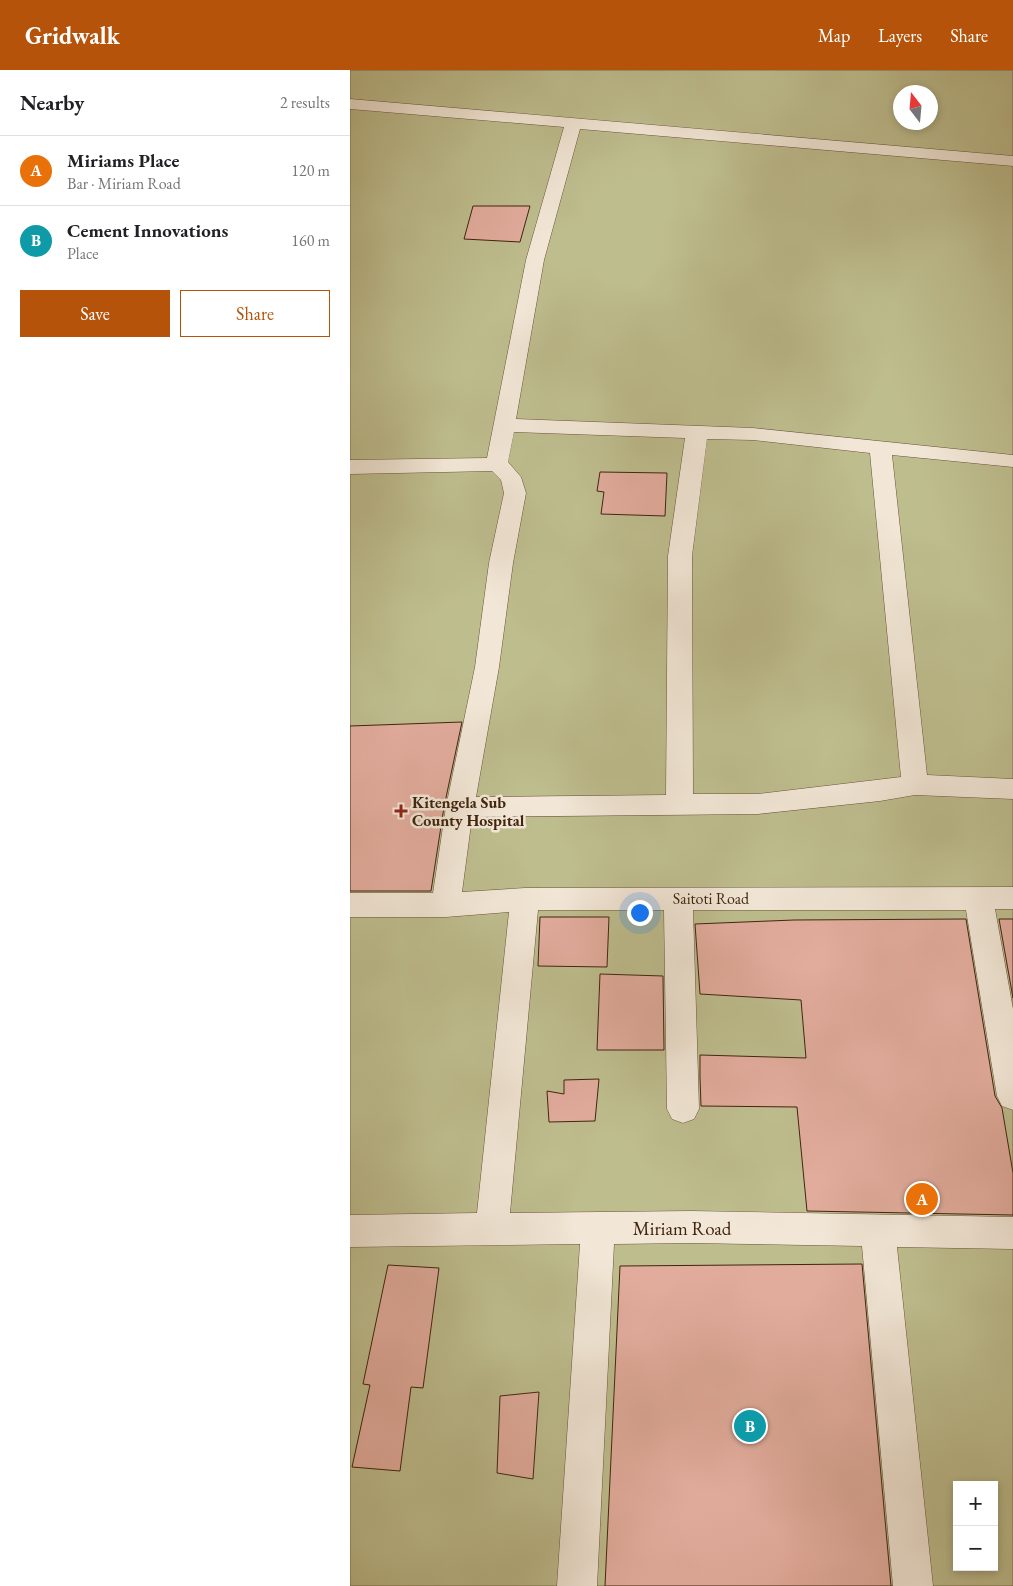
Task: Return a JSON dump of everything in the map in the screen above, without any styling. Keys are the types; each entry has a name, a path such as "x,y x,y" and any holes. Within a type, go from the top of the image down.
{"street":[{"path":"350,104 1013,161"},
{"path":"497,464 506,425 535,260 573,123"},
{"path":"506,425 753,434 1013,461"},
{"path":"679,805 680,556 697,431"},
{"path":"880,446 915,785"},
{"path":"350,467 497,464 508,472 514,482 515,493 501,563 487,667 460,807 446,905"},
{"path":"460,807 758,804 880,791 915,785 1013,789"},
{"path":"978,897 1013,1096"},
{"path":"678,898 683,1109"},
{"name":"Saitoti Road","path":"350,905 446,905 525,899 1013,898"},
{"path":"492,1229 525,899"},
{"name":"Miriam Road","path":"350,1231 691,1227 1013,1233"},
{"path":"577,1586 598,1228"},
{"path":"878,1231 913,1586"}],"shaded area":[{"path":"350,70 1013,70 1013,1586 350,1586"}],"building":[{"path":"473,206 530,206 520,242 464,239"},
{"path":"600,472 667,473 665,516 601,514 604,492 597,491"},
{"name":"Kitengela Sub County Hospital","path":"462,722 444,807 431,891 350,891 350,726"},
{"path":"540,917 609,917 607,967 538,966"},
{"path":"966,919 995,1096 1002,1108 1013,1173 1013,1215 807,1211 797,1107 701,1106 700,1077 700,1055 806,1058 801,1000 700,994 695,924 794,920"},
{"path":"999,919 1013,919 1013,998"},
{"path":"600,974 663,976 664,1050 597,1050"},
{"path":"599,1079 595,1121 549,1122 547,1091 564,1094 564,1080"},
{"path":"862,1264 891,1586 605,1586 620,1266"},
{"path":"388,1265 439,1268 423,1388 411,1387 400,1471 352,1467 370,1385 363,1384"},
{"path":"539,1392 533,1479 497,1473 500,1396"}],"place":[{"name":"Kitengela Sub County Hospital","path":"401,811"},
{"name":"Miriams Place","path":"922,1199"},
{"name":"Cement Innovations","path":"750,1426"}]}
